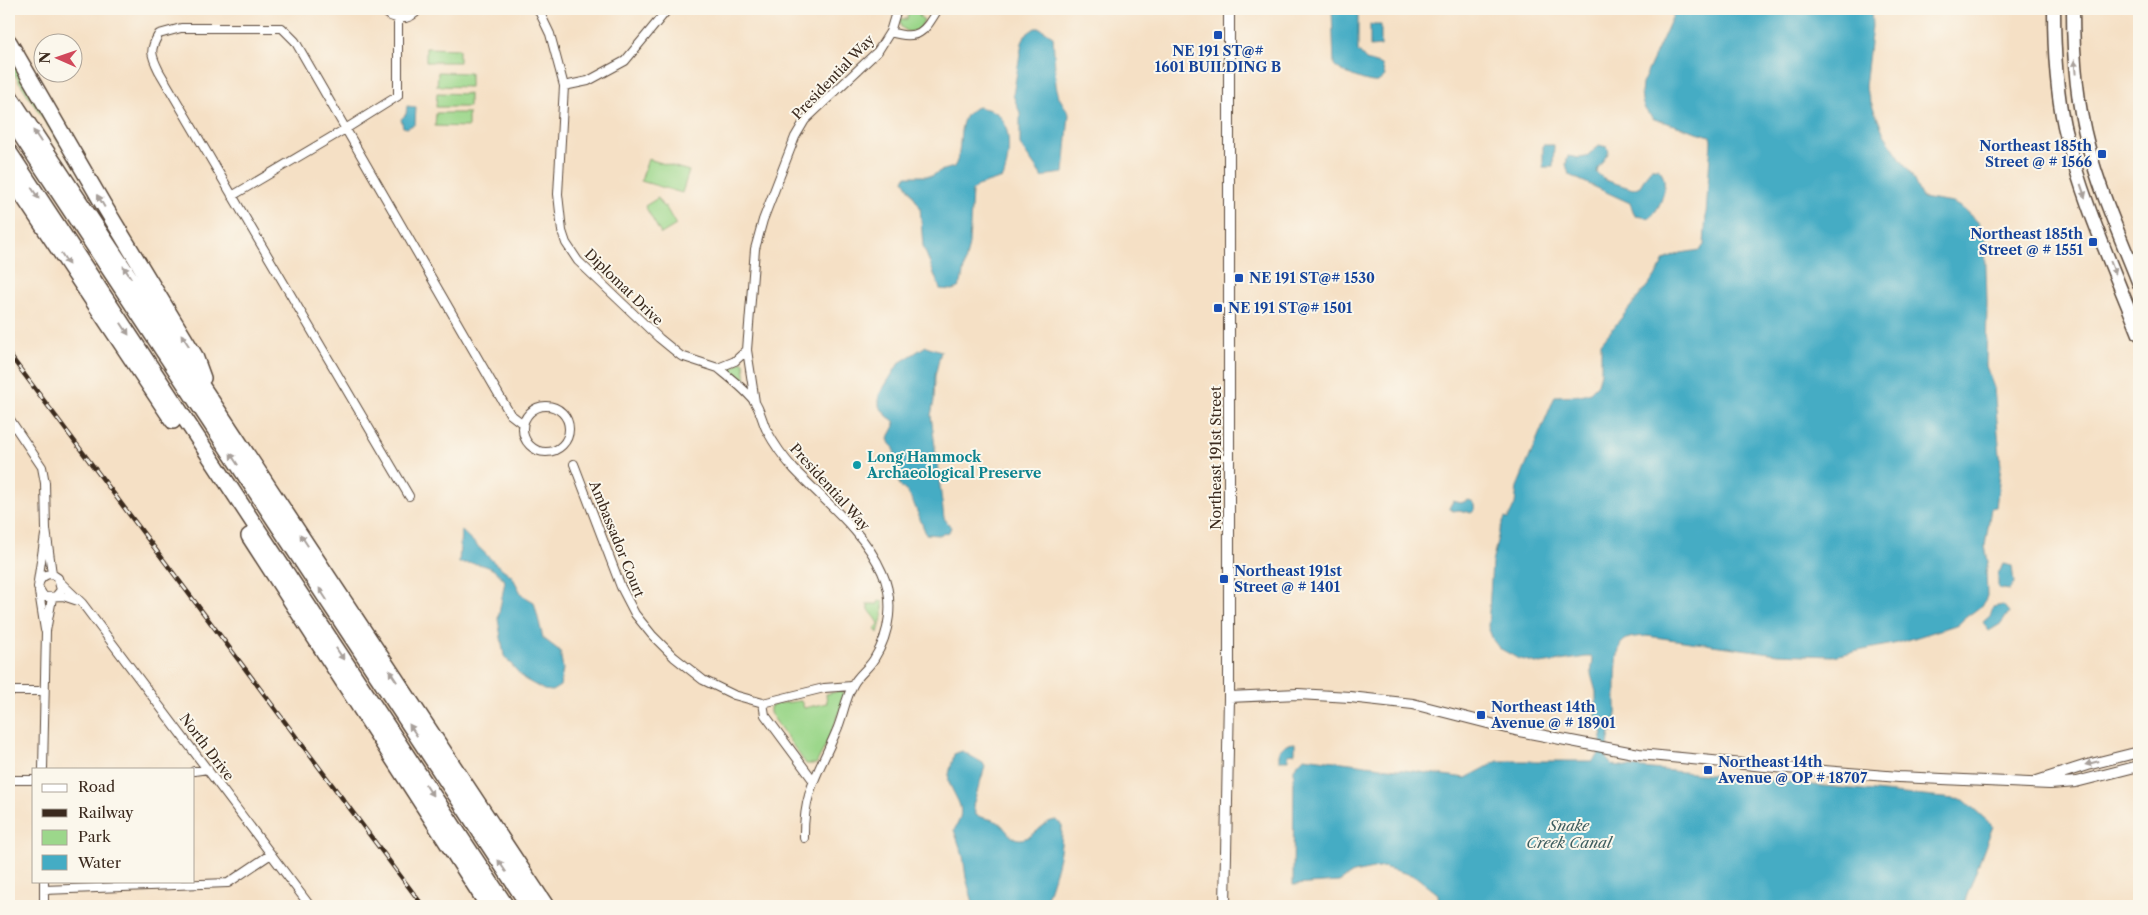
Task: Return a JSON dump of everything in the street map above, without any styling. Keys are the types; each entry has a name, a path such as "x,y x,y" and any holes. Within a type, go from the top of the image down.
{"highway":[{"path":"9,42 108,213 195,356 211,400"},
{"path":"9,95 546,906"},
{"path":"9,118 529,906"},
{"path":"9,152 506,906"},
{"path":"9,175 228,502 488,906"}],"main road":[{"path":"2054,9 2060,104 2069,144 2080,181 2139,334"},
{"path":"2073,9 2074,58 2078,96 2085,133 2101,186 2139,284"},
{"path":"2057,75 2068,91 2078,96"},
{"path":"2060,104 2073,115 2085,133"},
{"path":"2125,298 2139,292"}],"street":[{"path":"383,9 391,16 398,18 412,16 419,9"},
{"name":"Diplomat Drive","path":"538,9 550,34 564,86 558,194 562,231 566,243 578,261 659,338 681,356 718,368"},
{"path":"564,86 588,81 625,61 668,9"},
{"name":"Presidential Way","path":"804,838 804,816 813,780 837,730 852,686 874,660 884,638 889,608 889,593 883,573 872,553 847,522 785,460 766,429 755,402 748,350 755,249 763,220 795,137 805,120 878,51 890,32 897,9"},
{"name":"Presidential Way","path":"890,32 915,36 921,33 938,9"},
{"name":"Northeast 191st Street","path":"1225,906 1230,697 1229,9"},
{"path":"232,196 398,96 398,18"},
{"path":"409,496 152,57 152,46 159,34 181,28 282,28 295,41 347,128 510,414 523,424"},
{"path":"718,368 735,360 748,350"},
{"name":"Presidential Way","path":"718,368 755,402"},
{"path":"548,405 561,411 569,423 569,431 562,445 556,450 540,452 527,442 523,435 523,424 528,413 534,408 548,405"},
{"path":"9,418 42,467 46,482 46,529 52,574 60,582 61,590 54,597 46,631 43,768"},
{"name":"Ambassador Court","path":"574,464 621,587 635,614 652,635 674,657 703,680 734,695 763,702 824,688 852,686"},
{"path":"46,529 38,586 46,631"},
{"path":"38,586 44,576 52,574"},
{"name":"North Drive","path":"60,582 82,603 310,906"},
{"path":"38,586 44,597 71,597 82,603"},
{"path":"9,691 44,691"},
{"path":"1230,697 1298,694 1350,697 1413,704 1518,730 1639,754 1899,777 2050,784 2076,782 2139,766"},
{"path":"763,702 765,716 813,780"},
{"path":"2031,783 2087,765 2139,752"},
{"path":"195,771 208,769"},
{"path":"9,780 32,780"},
{"path":"44,906 44,885 228,882 271,854"}],"green space":[{"path":"909,9 925,9 919,16 924,20 919,30 908,32 901,27 899,19 907,19"},
{"path":"426,48 459,49 459,62 426,62"},
{"path":"9,50 61,146 9,66"},
{"path":"438,72 470,73 470,87 437,86"},
{"path":"437,93 469,94 469,107 436,107"},
{"path":"436,113 468,113 468,127 435,126"},
{"path":"648,159 689,171 682,193 641,181"},
{"path":"658,198 676,225 661,234 645,206"},
{"path":"742,361 744,362 746,383 729,370"},
{"path":"879,601 883,601 883,614 878,633 875,629 879,624 867,604 878,604"},
{"path":"840,691 845,695 844,700 829,739 816,764 806,764 770,713 770,707 776,704 799,701 801,701 804,708 827,703 826,694"}],"water":[{"path":"1332,9 1358,9 1358,51 1366,60 1382,65 1385,76 1378,82 1355,77 1334,65"},
{"name":"Snake Creek Canal","path":"1676,9 1871,9 1872,26 1865,87 1884,134 1910,172 1922,198 1953,203 1962,208 1978,222 1985,235 1986,366 1994,388 2001,466 1996,507 1991,508 1985,546 1988,562 1986,572 1987,596 1982,605 1959,624 1898,643 1833,656 1778,654 1647,636 1627,639 1619,649 1617,659 1616,728 1614,732 1610,733 1606,758 1612,765 1964,800 1993,826 1963,906 1439,906 1438,894 1415,876 1383,867 1353,873 1339,882 1293,885 1294,768 1304,757 1466,778 1498,761 1592,761 1598,756 1603,732 1597,727 1596,722 1596,692 1591,674 1593,660 1591,657 1586,657 1540,664 1517,658 1499,648 1493,640 1488,627 1492,563 1499,532 1505,518 1508,519 1515,504 1517,487 1555,396 1581,395 1590,392 1598,384 1601,372 1601,343 1657,274 1664,260 1681,253 1700,250 1704,245 1710,136 1654,119 1644,108 1641,94 1642,84"},
{"path":"1370,25 1381,25 1381,46 1370,47"},
{"path":"1035,28 1040,28 1053,36 1056,85 1059,97 1069,114 1064,173 1048,175 1043,178 1020,145 1020,113 1013,95 1022,43 1025,35"},
{"path":"407,106 416,107 415,124 407,128 403,127 401,119 406,114"},
{"path":"978,107 991,110 1002,119 1008,140 1007,164 1003,178 977,186 972,191 969,244 961,283 958,288 952,290 940,289 923,246 920,207 904,180 906,176 932,176 940,171 954,167 965,117 970,111"},
{"path":"1543,145 1554,145 1553,167 1543,167"},
{"path":"1599,145 1607,147 1609,152 1598,168 1597,173 1605,180 1633,189 1640,186 1651,168 1658,168 1662,173 1664,186 1661,201 1654,214 1649,218 1635,216 1630,203 1569,175 1566,164 1568,156 1586,157"},
{"path":"926,346 941,351 935,376 934,401 931,415 944,518 951,527 949,532 938,535 926,534 914,504 908,493 900,486 896,472 894,448 888,439 895,426 894,421 879,406 879,395 899,363"},
{"path":"1468,500 1475,504 1475,510 1471,513 1459,510 1453,511 1449,508 1453,501 1461,503"},
{"path":"461,530 496,564 512,576 522,595 534,602 543,638 560,651 563,669 560,686 552,691 544,690 524,679 504,656 498,619 505,581 495,571 485,566 473,563 459,563"},
{"path":"2003,564 2012,566 2014,583 2009,590 1998,588 1998,575"},
{"path":"2003,605 2009,612 2002,623 1989,631 1983,622 1990,616 1993,607"},
{"path":"1295,743 1295,753 1288,754 1288,760 1279,760 1279,751 1286,744"},
{"path":"962,751 983,763 985,767 973,805 976,815 998,822 1012,837 1021,839 1034,834 1051,821 1056,820 1062,825 1059,856 1044,906 974,906 966,878 963,856 954,830 960,816 960,806 949,782 949,772 954,754"}],"railway":[{"path":"9,354 423,906"}],"place":[{"name":"NE 191 ST@# 1601 BUILDING B","path":"1218,35"},
{"name":"Northeast 185th Street @ # 1566","path":"2102,154"},
{"name":"Northeast 185th Street @ # 1551","path":"2093,242"},
{"name":"NE 191 ST@# 1530","path":"1239,278"},
{"name":"NE 191 ST@# 1501","path":"1218,308"},
{"name":"Long Hammock Archaeological Preserve","path":"857,465"},
{"name":"Northeast 191st Street @ # 1401","path":"1224,579"},
{"name":"Northeast 14th Avenue @ # 18901","path":"1481,715"},
{"name":"Northeast 14th Avenue @ OP # 18707","path":"1708,770"}]}
